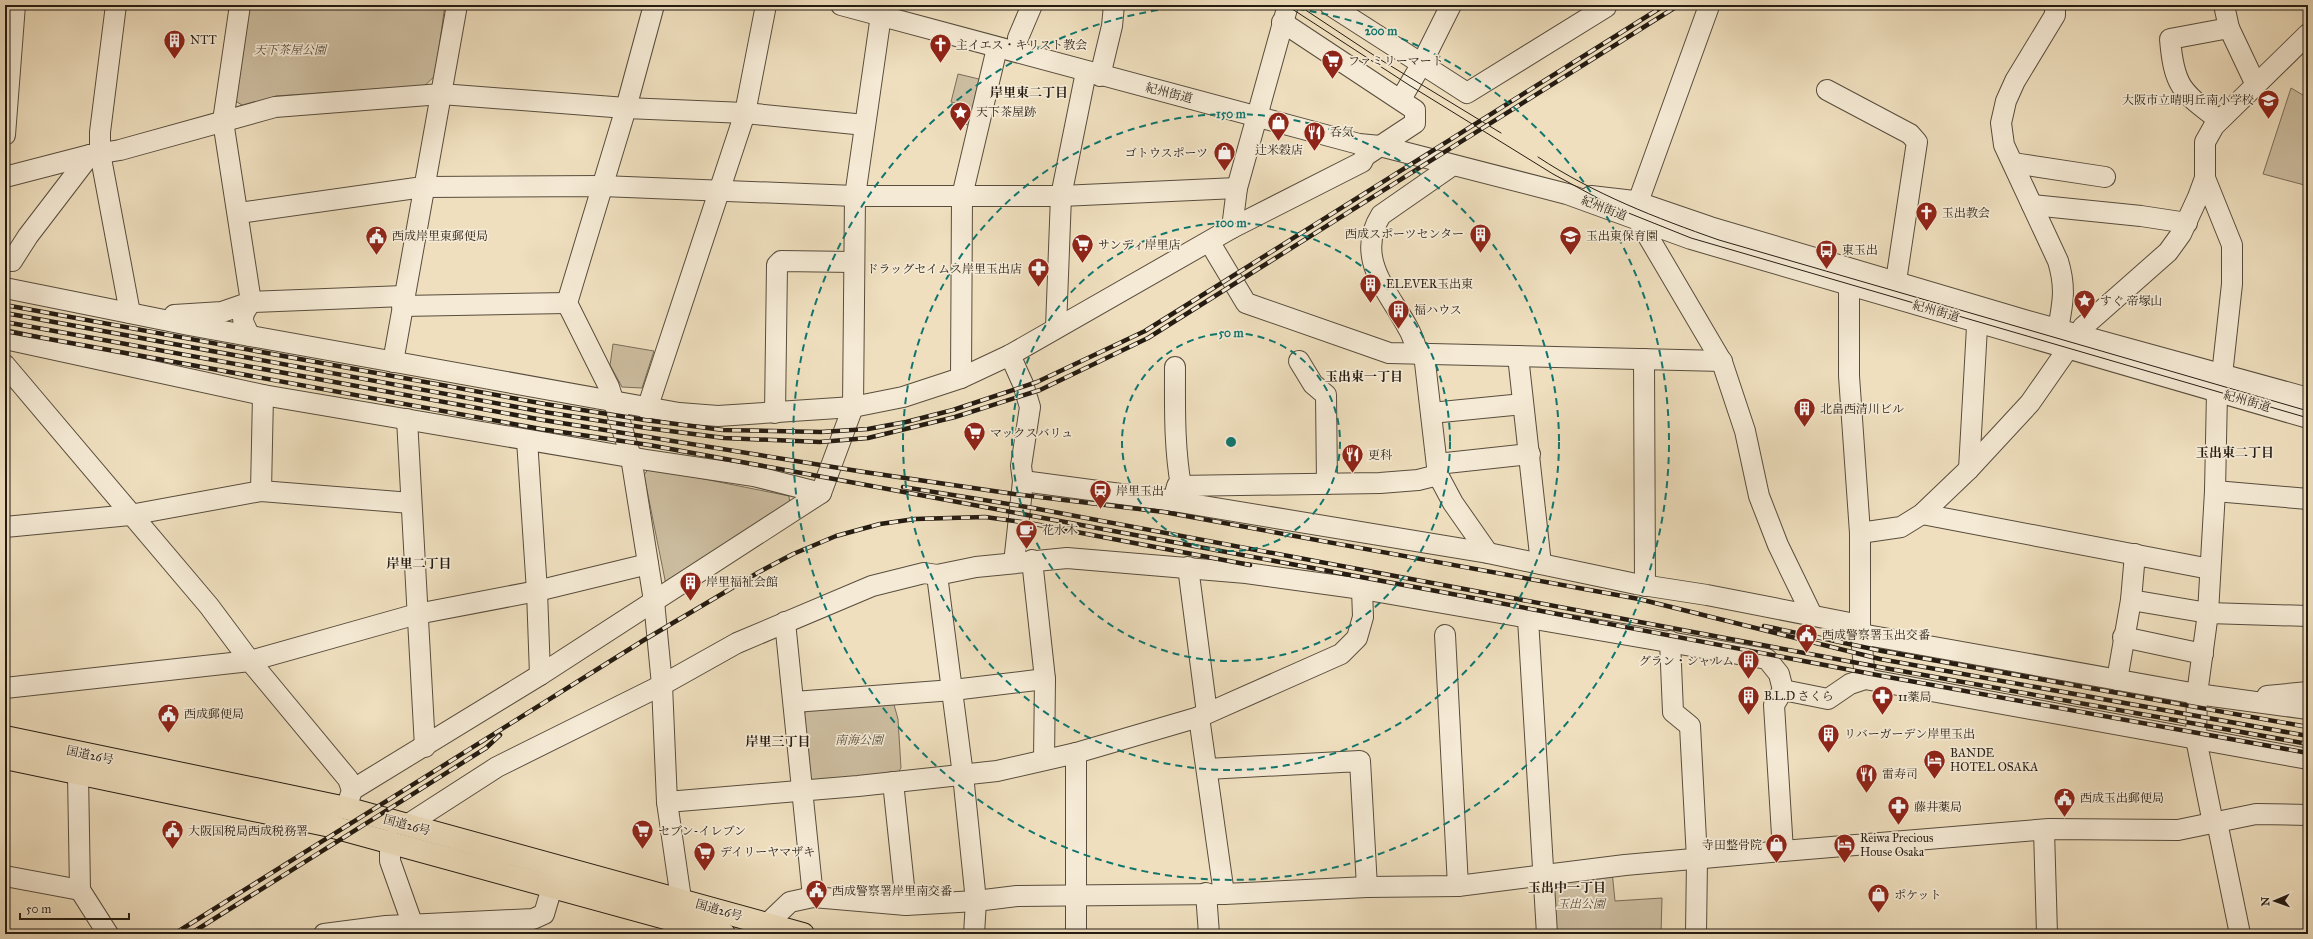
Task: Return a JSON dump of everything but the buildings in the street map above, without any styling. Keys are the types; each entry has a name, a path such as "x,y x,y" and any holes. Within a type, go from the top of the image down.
{"highway":[{"name":"国道26号","path":"5,737 349,799 407,825 681,899 803,934"},
{"name":"国道26号","path":"5,758 326,825 390,841 724,934"}],"street":[{"path":"5,136 15,5"},
{"path":"5,261 12,261 28,236 95,154 100,132 116,5"},
{"path":"240,5 223,121 239,213 251,302 242,314 243,322 250,336"},
{"path":"393,362 423,187 457,5"},
{"path":"654,5 626,108 568,303 609,387 631,457 654,601 662,685 667,802 681,899"},
{"path":"647,409 745,113 766,5"},
{"path":"1018,38 1032,5"},
{"path":"1056,328 1061,196 1093,74 1112,26 1114,5"},
{"path":"1330,5 1467,94 1606,7 1605,5"},
{"path":"1400,99 1421,65 1451,5"},
{"path":"2055,5 2055,15 2027,59 2006,101 2001,123 2004,145 2058,261 2064,280 2064,299 2058,329"},
{"path":"2224,5 2229,28 2256,85"},
{"name":"紀州街道","path":"848,6 1093,74 1359,144 1380,146 1638,212 1710,227 1852,277 1977,314 2080,334 2220,384 2308,418"},
{"path":"1709,6 1638,212 1722,361 1745,431 1759,496 1778,545 1812,615"},
{"path":"5,288 138,315 647,409 718,416 853,407 903,397 961,378 1010,355 1210,243 1232,228 1362,162 1365,156 1415,123 1415,110 1285,14 1237,188 1232,228"},
{"path":"349,799 425,747 540,675 820,492 853,407 855,196 881,15"},
{"path":"2219,120 2193,101 2177,82 2172,61 2170,39 2229,28"},
{"path":"1860,533 1901,527 1922,514 1969,469 2030,403 2066,349 2080,334 2083,327 2168,252 2187,223 2205,178 2205,142 2219,120 2308,34"},
{"path":"961,378 962,196 997,48"},
{"path":"1827,90 1910,134 1917,142 1896,281"},
{"path":"5,177 95,154 120,150 275,107 441,94 626,108 745,113 865,125"},
{"path":"95,154 138,315"},
{"path":"2012,163 2105,177"},
{"path":"1453,165 1382,215 1376,223 1372,242 1372,259 1383,288 1409,329 1421,354 1431,413 1438,469 1453,503 1488,553"},
{"path":"2205,178 2232,245 2232,284 2220,384 2208,613 2197,694 2196,739 2240,934"},
{"path":"239,213 423,187 602,186 855,196 1061,196 1237,188"},
{"path":"2032,205 2122,213 2187,223"},
{"path":"1210,243 1246,303 1389,353 1722,361"},
{"path":"775,413 777,265 781,261 854,262"},
{"path":"1852,277 1849,376 1860,533 1861,629 1865,679"},
{"name":"紀州街道","path":"1852,277 1896,281 2066,349 2220,384 2308,398"},
{"path":"138,315 222,312 251,302 403,301 568,303"},
{"path":"1969,469 1977,314"},
{"path":"5,339 263,395 526,440 754,476 820,492"},
{"path":"1010,355 1023,384 1030,407 1021,466 1023,481 1023,562 1044,679 1044,759"},
{"path":"1518,356 1541,564"},
{"path":"1644,359 1646,586"},
{"path":"1299,361 1313,384 1326,395 1327,484"},
{"path":"5,365 130,515 209,606 250,660 348,779 349,799"},
{"path":"1175,367 1177,494"},
{"path":"261,491 263,395"},
{"path":"1431,413 1523,404"},
{"path":"408,419 411,503 425,747"},
{"path":"526,440 537,591 540,675"},
{"path":"1177,494 1327,484 1418,480 1438,469 1530,454"},
{"path":"1023,481 1177,494 1488,553 1646,586 1812,615 1861,629 2117,680 2197,694 2308,709"},
{"path":"5,527 130,515 261,491 411,503"},
{"path":"2215,491 2308,499"},
{"path":"1922,514 2210,569"},
{"path":"2117,680 2123,637 2131,600 2135,554"},
{"path":"407,825 497,767 662,685 737,643 872,586 924,573 937,575 976,567 1067,558 1246,573 1362,589 1528,619 1767,658 1779,674 1783,690 1774,705 1783,851"},
{"path":"5,688 250,660 417,614 537,591 648,564"},
{"path":"1188,568 1203,715 1215,894 1208,934"},
{"path":"937,575 953,690 976,901 974,934"},
{"path":"667,802 893,782 997,771 1044,759 1076,753 1203,715 1341,654 1357,638 1363,617 1362,589"},
{"path":"2131,600 2208,613 2308,616"},
{"path":"1528,619 1546,934"},
{"path":"785,622 813,897"},
{"path":"1445,635 1458,886"},
{"path":"2123,637 2203,654"},
{"path":"1670,641 1673,712 1690,726 1697,859 1696,934"},
{"path":"794,702 953,690 1044,679"},
{"path":"1783,690 1828,699 1850,684 1865,679 2308,759"},
{"path":"2240,700 2308,692"},
{"path":"1076,753 1076,934"},
{"path":"1207,769 1360,760 1367,887"},
{"path":"78,774 80,890 108,934"},
{"path":"893,782 906,905"},
{"path":"767,924 790,902 813,897 906,905 976,901 1017,896 1215,894 1367,887 1458,886 1542,875 1783,851 2044,830 2178,830 2256,814 2308,815"},
{"path":"2044,830 2047,934"},
{"path":"390,841 390,861 414,929"},
{"path":"5,876 80,890"},
{"path":"324,934 414,929 497,927 533,919 544,914 552,887"}],"green space":[{"name":"天下茶屋公園","path":"249,5 445,5 435,76 424,86 276,96 245,107 234,100"},
{"path":"958,74 979,79 969,125 955,123 959,104 951,102"},
{"path":"2291,88 2308,98 2308,186 2263,174"},
{"path":"613,344 654,351 642,388 622,387 610,365"},
{"path":"649,468 789,496 790,505 666,585 644,475"},
{"name":"南海公園","path":"893,701 898,719 901,768 897,774 813,781 809,777 803,715 809,708"},
{"name":"玉出公園","path":"1612,871 1615,901 1662,898 1661,934 1551,934 1551,878"}],"tram line":[{"path":"1286,5 1409,85 1553,174 1616,208 1691,238 2308,418"},
{"path":"1298,5 1381,60 1501,133"},
{"path":"1538,157 1603,194 1649,214 1719,240 2308,411"}],"railway":[{"path":"5,305 545,404 645,420 723,430 821,432 868,429 906,422 953,410 1037,382 1145,331 1665,5"},
{"path":"5,313 544,412 647,428 724,438 820,442 868,438 955,417 1040,390 1148,338 1679,5"},
{"path":"5,322 543,420 864,472 1014,494 1164,512 1639,599 1880,659 2308,736"},
{"path":"5,331 541,429 649,445 1447,593 1877,675 2308,753"},
{"path":"903,487 1033,508 1879,667 2308,744"},
{"path":"174,934 644,640 759,572 793,554 836,536 880,524 915,519 985,517 1029,523 1250,565"},
{"path":"1764,626 1882,651 2308,727"},
{"path":"190,934 486,748 500,735"}],"place":[{"name":"NTT","path":"175,60"},
{"name":"主イエス・キリスト教会","path":"941,64"},
{"name":"ファミリーマート","path":"1332,80"},
{"name":"大阪市立晴明丘南小学校","path":"2269,120"},
{"name":"天下茶屋跡","path":"961,132"},
{"name":"辻米穀店","path":"1279,142"},
{"name":"呑気","path":"1315,152"},
{"name":"ゴトウスポーツ","path":"1224,172"},
{"name":"玉出教会","path":"1927,232"},
{"name":"西成スポーツセンター","path":"1480,254"},
{"name":"西成岸里東郵便局","path":"376,256"},
{"name":"玉出東保育園","path":"1570,256"},
{"name":"サンディ岸里店","path":"1083,264"},
{"name":"東玉出","path":"1826,270"},
{"name":"ドラッグセイムス岸里玉出店","path":"1038,288"},
{"name":"ELEVER玉出東","path":"1371,304"},
{"name":"すぐ 帝塚山","path":"2084,320"},
{"name":"福ハウス","path":"1399,330"},
{"name":"北畠西清川ビル","path":"1804,428"},
{"name":"マックスバリュ","path":"974,452"},
{"name":"更科","path":"1353,474"},
{"name":"岸里玉出","path":"1100,510"},
{"name":"花水木","path":"1027,550"},
{"name":"岸里福祉会館","path":"690,602"},
{"name":"西成警察署玉出交番","path":"1807,654"},
{"name":"グラン・シャルム","path":"1749,680"},
{"name":"B.L.D さくら","path":"1749,716"},
{"name":"11薬局","path":"1883,716"},
{"name":"西成郵便局","path":"169,734"},
{"name":"リバーガーデン岸里玉出","path":"1829,754"},
{"name":"BANDE HOTEL OSAKA","path":"1935,780"},
{"name":"雷寿司","path":"1866,794"},
{"name":"西成玉出郵便局","path":"2064,818"},
{"name":"藤井薬局","path":"1898,826"},
{"name":"大阪国税局西成税務署","path":"173,850"},
{"name":"セブン-イレブン","path":"643,850"},
{"name":"寺田整骨院","path":"1777,864"},
{"name":"Reiwa Precious House Osaka","path":"1844,864"},
{"name":"デイリーヤマザキ","path":"704,872"},
{"name":"西成警察署岸里南交番","path":"816,910"},
{"name":"ポケット","path":"1878,914"}],"district":[{"name":"岸里東二丁目","path":"1029,92"},
{"name":"玉出東一丁目","path":"1364,376"},
{"name":"玉出東二丁目","path":"2235,452"},
{"name":"岸里二丁目","path":"419,563"},
{"name":"岸里三丁目","path":"778,741"},
{"name":"玉出中一丁目","path":"1567,887"}]}
